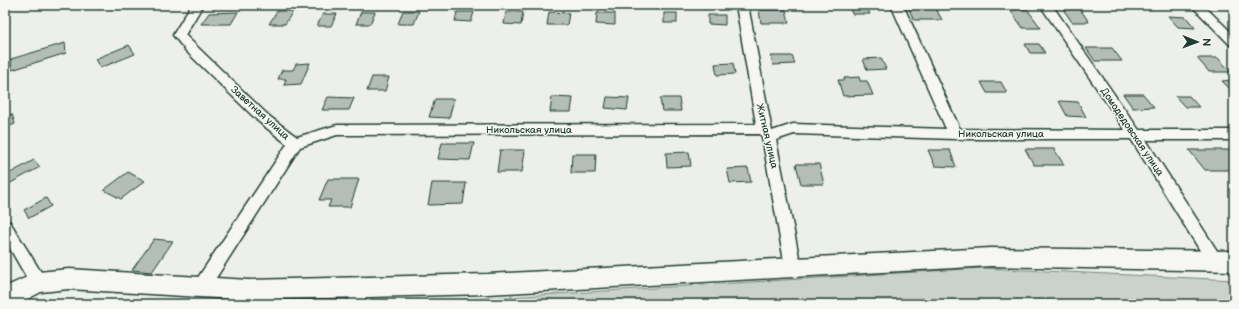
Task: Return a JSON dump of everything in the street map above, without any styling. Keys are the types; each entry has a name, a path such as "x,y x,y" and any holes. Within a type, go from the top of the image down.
{"street":[{"name":"Заветная улица","path":"197,5 180,35 190,48 264,119 295,143 201,287"},
{"name":"Житная улица","path":"742,5 793,267"},
{"path":"897,5 955,134"},
{"name":"Домодедовская улица","path":"1046,5 1224,261"},
{"path":"1197,5 1234,42"},
{"name":"Никольская улица","path":"295,143 337,130 767,133 793,129 955,134 1234,135"},
{"path":"5,226 38,282"},
{"path":"5,299 38,282 70,279 359,296 488,284 991,257 1224,261"}],"shaded area":[{"path":"982,268 1234,280 1234,304 391,304"}],"building":[{"path":"907,5 934,5 942,20 914,20"},
{"path":"849,6 866,6 870,14 852,14"},
{"path":"1027,9 1041,28 1023,28 1010,10"},
{"path":"1063,9 1080,9 1089,22 1072,22"},
{"path":"759,10 786,10 789,23 761,23"},
{"path":"277,11 293,11 285,24 269,24"},
{"path":"403,11 419,11 414,24 398,24"},
{"path":"238,12 231,24 201,24 209,13"},
{"path":"361,12 375,12 370,24 356,24"},
{"path":"457,12 474,12 471,22 455,21"},
{"path":"506,12 523,12 521,25 504,24"},
{"path":"549,12 569,13 567,25 547,25"},
{"path":"597,13 615,13 615,25 596,24"},
{"path":"664,13 677,13 677,23 664,23"},
{"path":"323,14 337,14 331,26 317,26"},
{"path":"708,15 725,15 725,25 708,24"},
{"path":"1168,16 1186,17 1195,28 1178,27"},
{"path":"65,43 66,53 12,70 11,59"},
{"path":"1025,44 1039,44 1045,53 1030,53"},
{"path":"129,45 135,54 100,68 95,59"},
{"path":"1086,48 1112,48 1122,61 1095,61"},
{"path":"771,56 792,56 795,64 773,65"},
{"path":"881,58 886,69 867,70 863,59"},
{"path":"1197,58 1218,58 1231,72 1209,72"},
{"path":"310,63 301,84 284,85 286,79 278,79 282,70 293,70 296,64"},
{"path":"733,63 735,74 717,75 715,64"},
{"path":"372,77 389,77 385,91 367,91"},
{"path":"859,77 860,81 867,81 873,95 843,96 838,80"},
{"path":"1234,80 1234,93 1222,81"},
{"path":"981,82 1001,82 1007,93 987,93"},
{"path":"1123,94 1143,94 1154,107 1133,108"},
{"path":"1175,96 1189,96 1199,107 1185,107"},
{"path":"328,97 354,98 349,110 322,110"},
{"path":"552,97 573,98 571,112 550,112"},
{"path":"607,97 629,98 627,110 605,108"},
{"path":"660,98 679,98 681,111 662,111"},
{"path":"435,99 454,99 449,118 429,117"},
{"path":"1059,101 1078,102 1086,117 1067,116"},
{"path":"12,114 15,124 5,128 5,117"},
{"path":"442,143 474,143 470,160 438,159"},
{"path":"1025,149 1054,149 1064,165 1034,165"},
{"path":"500,150 525,150 522,172 497,172"},
{"path":"928,150 950,150 956,167 935,166"},
{"path":"1189,150 1234,150 1234,170 1205,170"},
{"path":"689,152 691,166 667,167 666,153"},
{"path":"572,154 596,154 595,173 571,173"},
{"path":"34,160 40,167 5,186 5,176"},
{"path":"796,164 819,164 824,184 801,184"},
{"path":"748,168 751,182 730,183 727,169"},
{"path":"128,172 145,181 121,199 104,190"},
{"path":"328,179 359,179 350,207 328,207 331,200 319,200"},
{"path":"432,183 466,183 463,204 428,205"},
{"path":"46,198 51,206 29,218 24,210"},
{"path":"154,239 173,241 152,272 132,270"}]}
